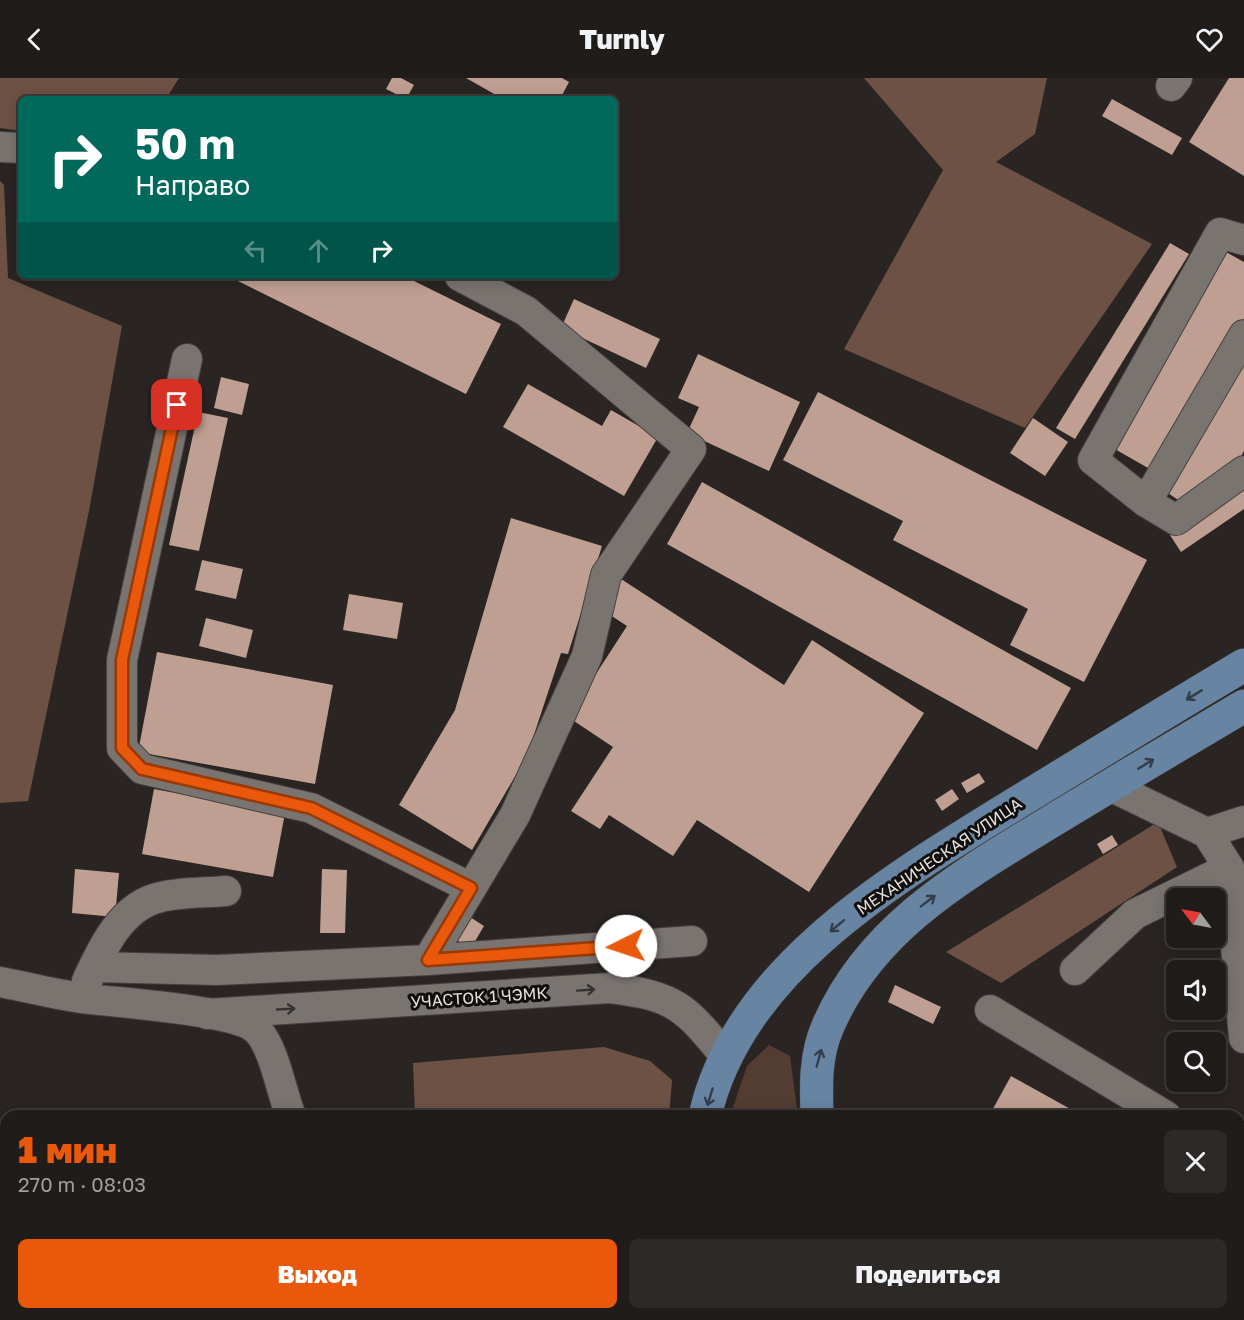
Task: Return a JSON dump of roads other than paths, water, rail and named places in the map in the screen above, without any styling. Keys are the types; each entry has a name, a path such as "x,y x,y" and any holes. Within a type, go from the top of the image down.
{"main road":[{"name":"МЕХАНИЧЕСКАЯ УЛИЦА","path":"706,1110 710,1094 726,1058 748,1020 777,981 814,945 873,896 988,821 1244,665"},
{"name":"МЕХАНИЧЕСКАЯ УЛИЦА","path":"817,1110 816,1068 827,1028 845,992 869,960 913,912 939,892 1244,706"}],"street":[{"path":"0,147 18,148"},
{"path":"1244,240 1220,233 1093,460 1146,501 1176,520 1244,471"},
{"path":"428,960 515,815 587,656 606,575 691,449 526,311 466,279"},
{"path":"1146,501 1244,334"},
{"path":"187,359 122,660 122,748 142,769 311,808 471,888"},
{"path":"1110,786 1207,833 1229,868 1244,1038"},
{"path":"1207,833 1244,821"},
{"path":"1075,969 1135,914 1229,868"},
{"path":"80,998 93,967 112,934 132,910 160,897 226,891"},
{"path":"93,967 217,970 428,960 692,941"},
{"name":"УЧАСТОК 1 ЧЭМК","path":"0,982 80,998 207,1014 245,1022 258,1031 267,1045 289,1110"},
{"name":"УЧАСТОК 1 ЧЭМК","path":"207,1014 610,988 650,993 673,1003 696,1020 726,1058"},
{"path":"990,1010 1156,1110"}]}
